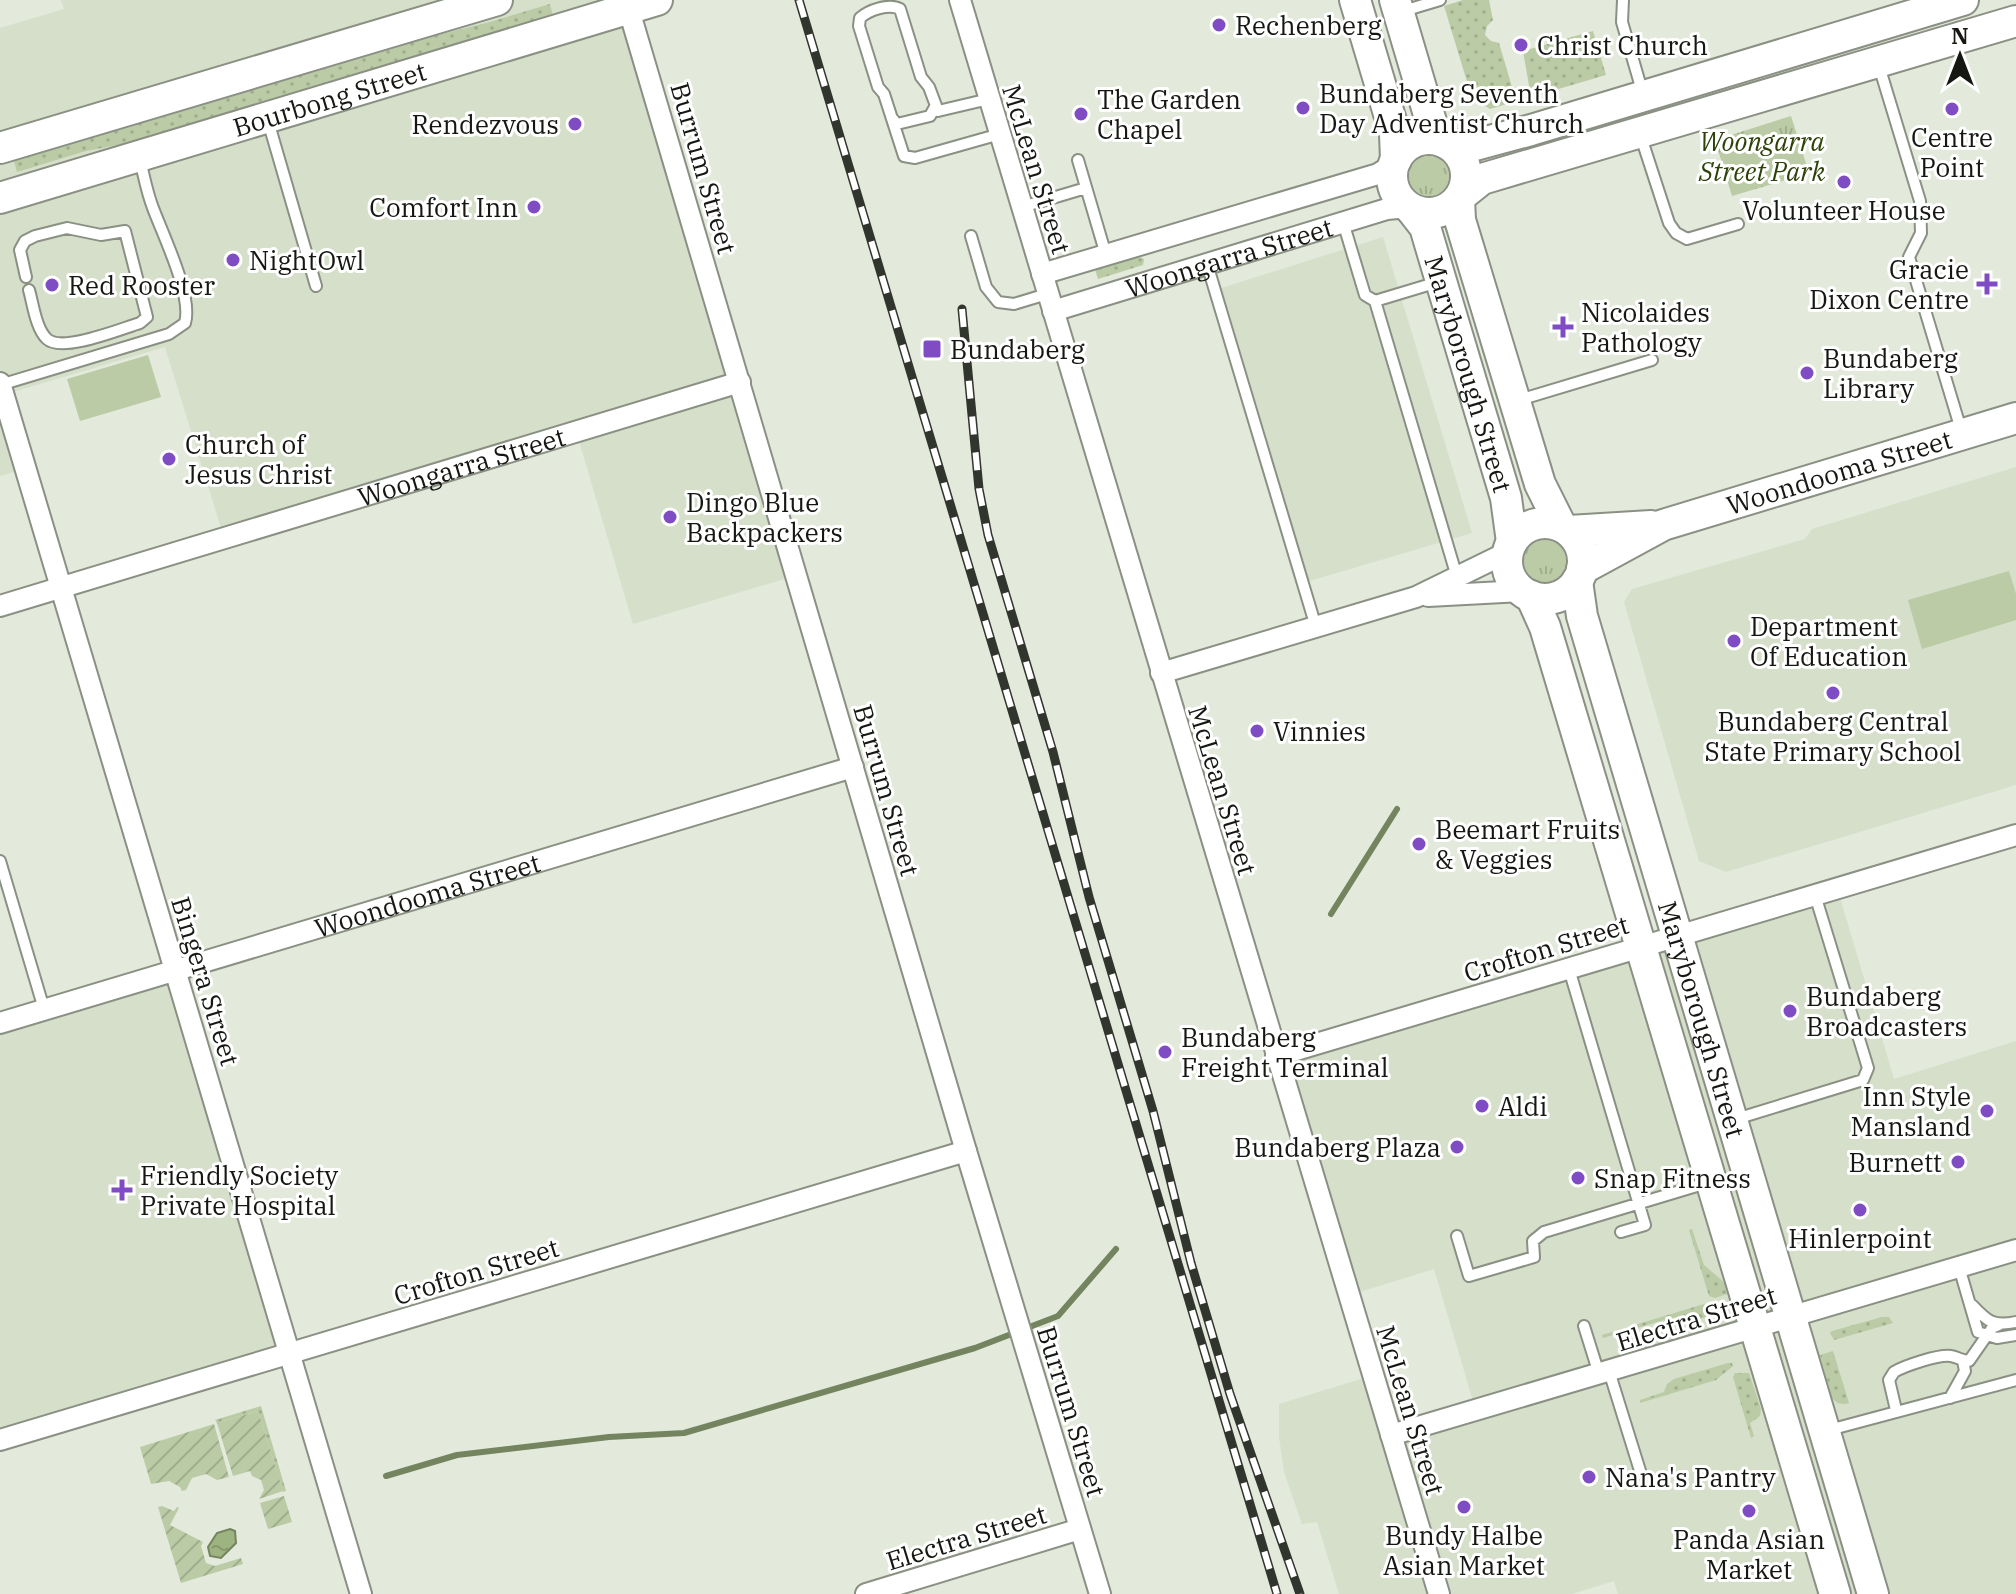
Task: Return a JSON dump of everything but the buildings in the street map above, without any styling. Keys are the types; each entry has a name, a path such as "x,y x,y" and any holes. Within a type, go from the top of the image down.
{"street":[{"name":"Bourbong Street","path":"2,148 497,0"},
{"name":"McLean Street","path":"960,0 1439,1594"},
{"path":"1355,0 1395,134 1394,187 1410,208 1432,213 1442,211 1482,179 2016,21"},
{"path":"1395,162 1411,144 1433,140 1446,144 1475,145 1963,0"},
{"name":"Bourbong Street","path":"0,198 267,119 637,3"},
{"name":"Burrum Street","path":"637,3 740,382 1100,1594"},
{"path":"1397,6 1432,125 1446,144 1458,152 1467,173 1460,197"},
{"path":"1836,39 1846,71"},
{"path":"1531,130 1541,161"},
{"name":"Woongarra Street","path":"1047,293 1106,255 1378,174 1395,162"},
{"path":"0,192 32,189"},
{"name":"Maryborough Street","path":"1460,197 1460,220 1540,484 1565,529"},
{"name":"Woongarra Street","path":"1047,293 1207,264 1387,209 1410,208"},
{"name":"Maryborough Street","path":"1410,208 1425,227 1506,498 1510,547"},
{"name":"Woongarra Street","path":"0,606 740,382"},
{"name":"Bingera Street","path":"0,384 361,1594"},
{"name":"Woondooma Street","path":"1565,529 1663,525 2016,418"},
{"path":"1161,673 1416,597 1510,547 1528,527 1539,523 1565,529 1581,548 1580,575 1562,595 1552,598 1527,593 1416,597"},
{"name":"Woondooma Street","path":"1580,575 1663,525"},
{"path":"1510,547 1509,573 1527,593"},
{"name":"Maryborough Street","path":"1580,575 1582,616 1873,1594"},
{"name":"Maryborough Street","path":"1527,593 1545,627 1835,1594"},
{"name":"Woondooma Street","path":"0,1023 853,767"},
{"name":"Crofton Street","path":"1276,1056 2016,835"},
{"name":"Crofton Street","path":"0,1440 966,1151"},
{"name":"Electra Street","path":"1391,1435 2016,1250"},
{"name":"Electra Street","path":"866,1594 1080,1529"}],"lane":[{"path":"1397,6 1440,0"},
{"path":"1623,0 1624,31 1644,96"},
{"path":"989,99 943,112 935,107 929,87 921,77 898,7 890,6 862,15 859,22 902,152 911,159 1000,134"},
{"path":"1877,62 1920,201 1921,233 1909,257 1963,435"},
{"path":"892,118 897,124 904,124 930,116 935,107"},
{"path":"267,119 316,286"},
{"path":"1640,132 1671,229 1687,239 1738,224"},
{"path":"0,384 169,334 185,323 185,302 166,233 153,209 139,158"},
{"path":"1078,160 1106,255"},
{"path":"1022,207 1086,188"},
{"path":"1343,222 1365,295 1375,301 1457,577"},
{"path":"26,277 20,255 25,241 67,228 101,235 125,231 148,314 143,321 61,345 48,341 42,333 29,290"},
{"path":"971,236 986,287 998,302 1014,304 1047,293"},
{"path":"1207,264 1316,627"},
{"path":"1375,301 1441,281"},
{"path":"1516,401 1652,360"},
{"path":"0,861 44,1009"},
{"path":"1731,1120 1863,1080 1868,1068 1815,895"},
{"path":"1569,969 1645,1225 1621,1232"},
{"path":"1457,1236 1469,1276 1534,1257 1532,1246 1540,1233 1711,1181"},
{"path":"1959,1267 1972,1305 1975,1327 1986,1336 2016,1335"},
{"path":"1972,1305 1985,1320 1999,1325"},
{"path":"1896,1410 1889,1380 1894,1372 1942,1356 1954,1356 1963,1361 1972,1359 1992,1328 2016,1322"},
{"path":"1584,1326 1641,1474"},
{"path":"1950,1398 1965,1371 1963,1361"},
{"path":"1825,1432 1896,1410 1907,1410 2016,1380"}],"shaded area":[{"path":"61,0 665,0 633,10 798,575 633,624 577,434 225,541 165,347 6,394 27,468 0,476 0,28 64,9"},
{"path":"1383,237 1472,533 1296,585 1209,292"},
{"name":"Bundaberg Central State Primary School","path":"2016,467 2016,785 1726,872 1699,861 1624,602 1632,589 1805,539 1812,529"},
{"path":"1838,891 1894,1079 2016,1041 2016,1594 1618,1594 1614,1581 1572,1594 1339,1594 1317,1522 1302,1524 1284,1472 1279,1437 1279,1404 1374,1375 1392,1434 1475,1408 1434,1269 1350,1295 1278,1057"},
{"name":"Friendly Society Private Hospital","path":"177,972 294,1355 0,1442 0,1024"}],"green space":[{"path":"1463,0 1489,0 1493,20 1487,26 1485,35 1499,43 1512,87 1516,87 1520,100 1490,109 1472,98 1444,6"},
{"path":"550,4 553,16 170,135 86,151 17,172 14,161 37,151 329,62"},
{"path":"1593,31 1606,75 1531,97 1523,51"},
{"name":"Woongarra Street Park","path":"1791,116 1809,173 1732,196 1715,140"},
{"path":"1429,156 1443,162 1449,176 1443,190 1429,196 1415,190 1409,176 1415,162"},
{"path":"1137,256 1144,259 1143,265 1098,279 1095,269"},
{"path":"148,355 161,397 80,421 67,379"},
{"path":"1545,540 1560,546 1566,561 1560,576 1545,582 1530,576 1524,561 1530,546"},
{"path":"2009,571 2016,594 2016,620 1922,649 1908,600"},
{"path":"1692,1229 1704,1265 1725,1283 1727,1294 1715,1298 1709,1296 1689,1230"},
{"path":"1704,1304 1713,1306 1716,1314 1673,1327 1667,1326 1664,1320 1603,1338 1602,1335"},
{"path":"1889,1317 1893,1323 1834,1340 1830,1333 1832,1331"},
{"path":"1833,1351 1849,1403 1839,1403 1832,1397 1820,1355"},
{"path":"1728,1363 1733,1366 1716,1380 1640,1403 1640,1400 1664,1392 1667,1384 1674,1379"},
{"path":"1735,1373 1749,1373 1761,1409 1760,1416 1750,1423 1754,1436 1751,1438 1733,1377"},
{"path":"261,1406 286,1491 283,1492 258,1411 217,1423 215,1420"},
{"path":"258,1411 283,1491 259,1499 264,1490 261,1480 252,1476 250,1471 233,1476 217,1423"},
{"path":"214,1424 229,1477 217,1480 206,1474 192,1478 186,1490 182,1491 169,1481 151,1484 140,1447"},
{"path":"284,1496 292,1522 268,1529 260,1503"},
{"path":"158,1507 174,1511 179,1508 170,1525 203,1542 201,1546 206,1563 215,1566 241,1558 243,1564 181,1583"}],"water":[{"path":"230,1529 235,1531 236,1543 221,1558 210,1556 208,1547 217,1533"}],"waterway":[{"path":"1331,914 1397,809"},
{"path":"386,1476 457,1455 609,1437 684,1433 975,1348 1058,1316 1116,1249"}],"railway":[{"path":"799,0 1277,1594"},
{"path":"962,309 979,489 988,535 1053,752 1089,897 1153,1111 1191,1263 1230,1394 1300,1594"}],"place":[{"name":"Rechenberg","path":"1219,25"},
{"name":"Christ Church","path":"1521,45"},
{"name":"Bundaberg Seventh Day Adventist Church","path":"1303,108"},
{"name":"Centre Point","path":"1952,109"},
{"name":"The Garden Chapel","path":"1081,114"},
{"name":"Rendezvous","path":"575,124"},
{"name":"Volunteer House","path":"1844,182"},
{"name":"Comfort Inn","path":"534,207"},
{"name":"NightOwl","path":"233,260"},
{"name":"Gracie Dixon Centre","path":"1987,284"},
{"name":"Red Rooster","path":"52,285"},
{"name":"Nicolaides Pathology","path":"1563,327"},
{"name":"Bundaberg","path":"932,349"},
{"name":"Bundaberg Library","path":"1807,373"},
{"name":"Church of Jesus Christ","path":"169,459"},
{"name":"Dingo Blue Backpackers","path":"670,517"},
{"name":"Department Of Education","path":"1734,641"},
{"name":"Bundaberg Central State Primary School","path":"1833,693"},
{"name":"Vinnies","path":"1257,731"},
{"name":"Beemart Fruits & Veggies","path":"1419,844"},
{"name":"Bundaberg Broadcasters","path":"1790,1011"},
{"name":"Bundaberg Freight Terminal","path":"1165,1052"},
{"name":"Aldi","path":"1482,1106"},
{"name":"Inn Style Mansland","path":"1987,1111"},
{"name":"Bundaberg Plaza","path":"1457,1147"},
{"name":"Burnett","path":"1958,1162"},
{"name":"Snap Fitness","path":"1578,1178"},
{"name":"Friendly Society Private Hospital","path":"122,1190"},
{"name":"Hinlerpoint","path":"1860,1210"},
{"name":"Nana's Pantry","path":"1589,1477"},
{"name":"Bundy Halbe Asian Market","path":"1464,1507"},
{"name":"Panda Asian Market","path":"1749,1511"}]}
